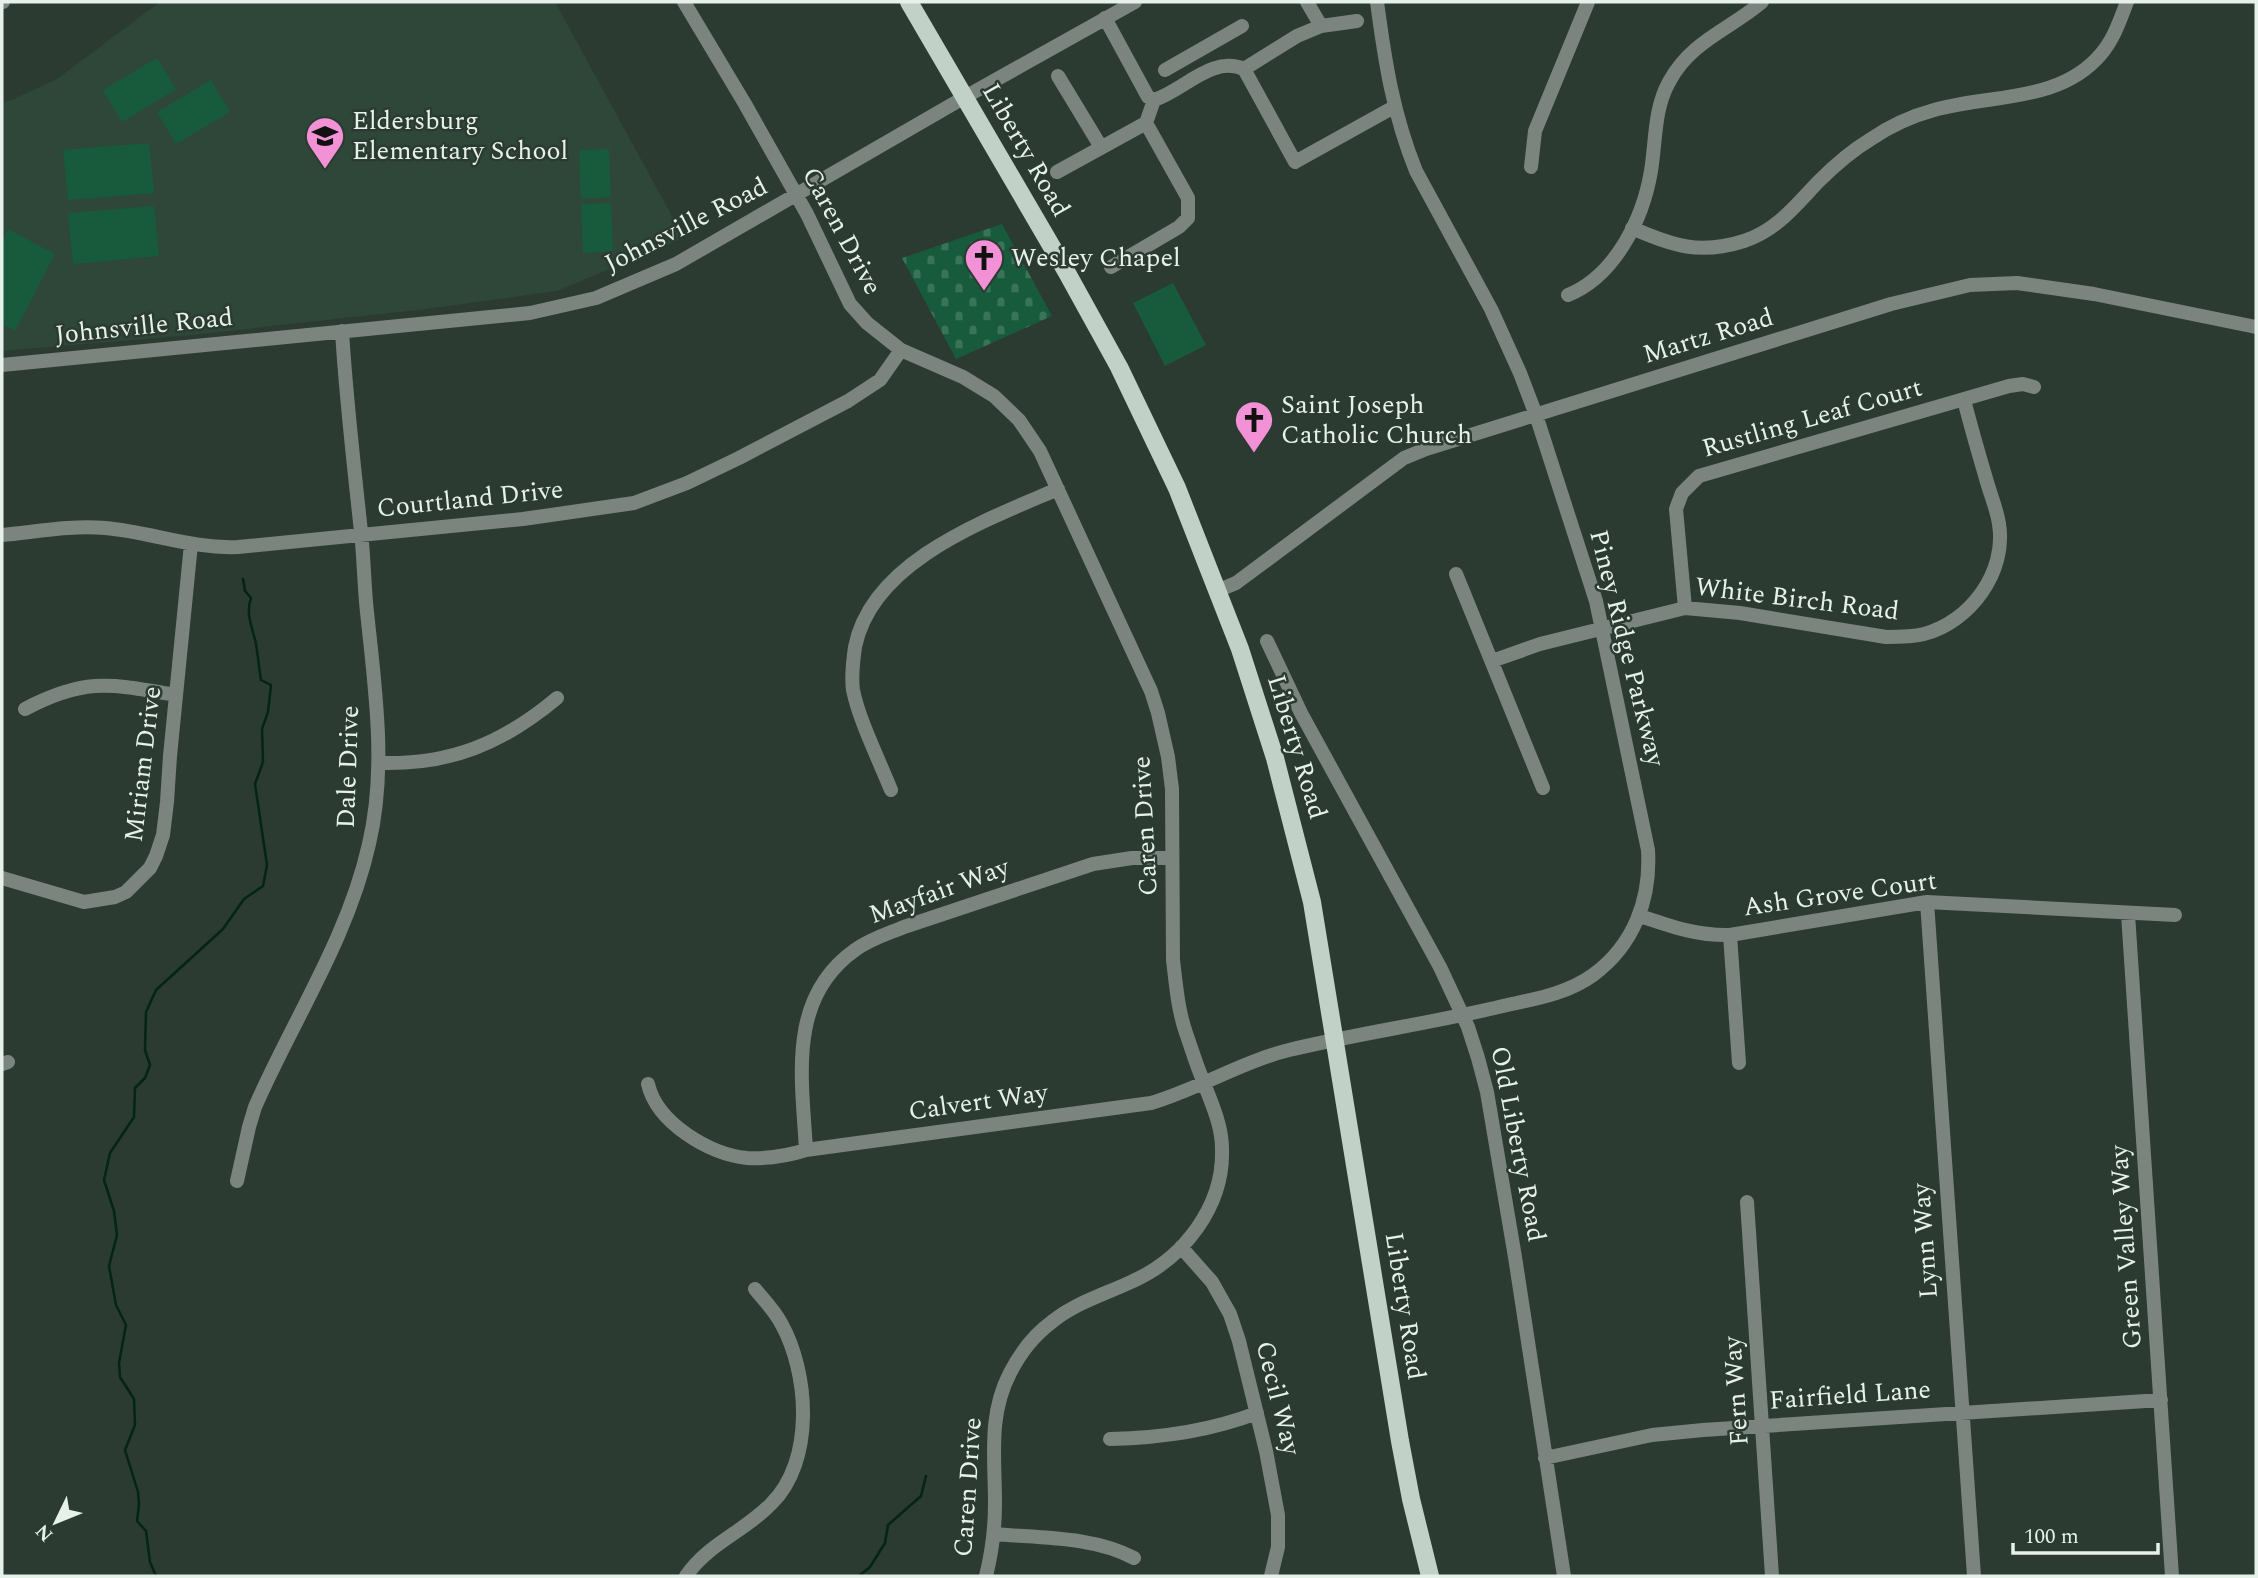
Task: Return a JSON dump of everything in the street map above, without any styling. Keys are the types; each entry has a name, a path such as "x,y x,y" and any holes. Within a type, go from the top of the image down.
{"main road":[{"name":"Liberty Road","path":"909,2 1119,367 1164,458 1219,590 1258,702 1298,840 1314,912 1399,1441 1430,1576"}],"street":[{"name":"Caren Drive","path":"684,2 796,196 850,304 867,323 901,350 980,385 1006,405 1040,451 1151,691 1165,742 1171,781 1173,960 1185,1030 1218,1121 1223,1166 1209,1208 1199,1226 1181,1247 1145,1275 1065,1312 1036,1335 1022,1352 1001,1394 995,1416 992,1444 994,1534 986,1576"},
{"name":"Johnsville Road","path":"2,365 530,313 596,298 677,264 1135,2"},
{"path":"1307,2 1321,26"},
{"name":"Piney Ridge Parkway","path":"1336,1040 1463,1016 1555,993 1581,982 1615,955 1640,916 1648,884 1648,850 1595,601 1520,373 1491,309 1416,171 1394,107 1377,2"},
{"path":"1531,167 1535,131 1588,2"},
{"path":"1568,295 1583,289 1606,270 1632,228 1650,174 1659,108 1669,82 1697,46 1762,2"},
{"path":"1632,228 1665,243 1684,247 1722,247 1755,237 1787,216 1840,161 1873,137 1905,120 1956,105 2036,92 2064,81 2084,69 2101,54 2113,36 2127,2"},
{"path":"1105,18 1148,97 1154,100"},
{"path":"1244,69 1297,36 1321,26 1357,21"},
{"path":"1165,70 1242,26"},
{"path":"1200,50 1211,70"},
{"path":"1056,172 1146,123 1154,100 1223,65 1244,69 1296,162 1394,107"},
{"path":"1058,76 1101,148"},
{"path":"1111,267 1179,227 1188,218 1188,198 1146,123"},
{"name":"Martz Road","path":"1219,590 1236,583 1404,458 1891,304 1970,285 2039,285 2256,327"},
{"name":"Dale Drive","path":"237,1181 255,1107 321,971 354,894 369,844 377,791 379,763 376,693 342,331"},
{"name":"Courtland Drive","path":"2,535 103,528 203,547 230,547 523,519 634,503 687,483 848,401 880,380 901,350"},
{"name":"Rustling Leaf Court","path":"1685,608 1676,509 1682,493 1699,476 2009,386 2022,384 2034,387"},
{"name":"White Birch Road","path":"1492,661 1540,643 1685,608 1740,613 1886,637 1925,634 1945,625 1977,601 1999,554 2000,525 1964,400"},
{"path":"891,790 860,714 853,689 852,671 856,642 870,608 892,581 941,545 988,520 1058,489"},
{"name":"Miriam Drive","path":"2,878 84,902 115,897 126,892 150,868 163,835 191,544"},
{"path":"1455,574 1543,788"},
{"name":"Old Liberty Road","path":"1267,641 1282,677 1440,967 1476,1049 1487,1092 1564,1576"},
{"path":"25,709 55,695 97,685 120,685 176,695"},
{"path":"379,763 422,762 469,751 505,735 557,698"},
{"name":"Mayfair Way","path":"806,1150 802,1074 805,1025 814,996 822,984 834,968 855,950 904,927 1093,864 1132,858 1171,858"},
{"name":"Ash Grove Court","path":"1640,916 1683,931 1730,935 1927,902 2175,915"},
{"name":"Lynn Way","path":"1927,902 1974,1576"},
{"name":"Green Valley Way","path":"2128,914 2172,1576"},
{"path":"1730,935 1739,1063"},
{"name":"Calvert Way","path":"648,1084 654,1101 673,1122 715,1149 734,1155 783,1157 806,1150 1139,1105 1164,1099 1261,1058 1336,1040"},
{"name":"Fern Way","path":"1747,1202 1772,1576"},
{"name":"Cecil Way","path":"1181,1247 1212,1282 1230,1314 1257,1413 1278,1515 1278,1547 1271,1576"},
{"path":"686,1576 697,1560 709,1550 753,1521 774,1503 788,1482 802,1440 803,1414 798,1368 780,1322 755,1289"},
{"name":"Fairfield Lane","path":"1545,1458 1653,1435 2161,1400"},
{"path":"1110,1439 1200,1430 1257,1413"},
{"path":"994,1534 1098,1545 1134,1558"}],"shaded area":[{"name":"Eldersburg Elementary School","path":"160,2 555,2 684,238 557,291 426,309 192,335 2,351 2,103 57,79"}],"green space":[{"path":"157,58 176,89 122,122 103,90"},
{"path":"211,80 230,112 176,144 157,112"},
{"path":"149,143 154,193 68,200 63,150"},
{"path":"609,149 611,197 581,199 579,150"},
{"path":"611,203 613,251 583,253 581,204"},
{"path":"154,206 159,256 73,264 68,213"},
{"path":"1002,224 1052,316 956,359 902,258"},
{"path":"8,229 55,254 15,331 2,324 2,242"},
{"path":"1173,283 1206,345 1165,366 1133,303"}],"waterway":[{"path":"156,1576 150,1562 146,1531 137,1521 138,1492 125,1450 135,1425 134,1399 120,1377 119,1363 126,1325 116,1305 109,1266 117,1235 114,1211 104,1180 110,1153 134,1117 135,1088 145,1078 150,1065 145,1050 146,1012 156,990 223,929 244,899 263,886 267,865 255,784 263,762 262,729 268,712 271,685 261,680 249,616 251,598 245,591 243,579"},
{"path":"859,1576 870,1567 885,1543 888,1525 921,1496 926,1476"}],"place":[{"name":"Eldersburg Elementary School","path":"325,170"},
{"name":"Wesley Chapel","path":"984,292"},
{"name":"Saint Joseph Catholic Church","path":"1254,454"}]}
